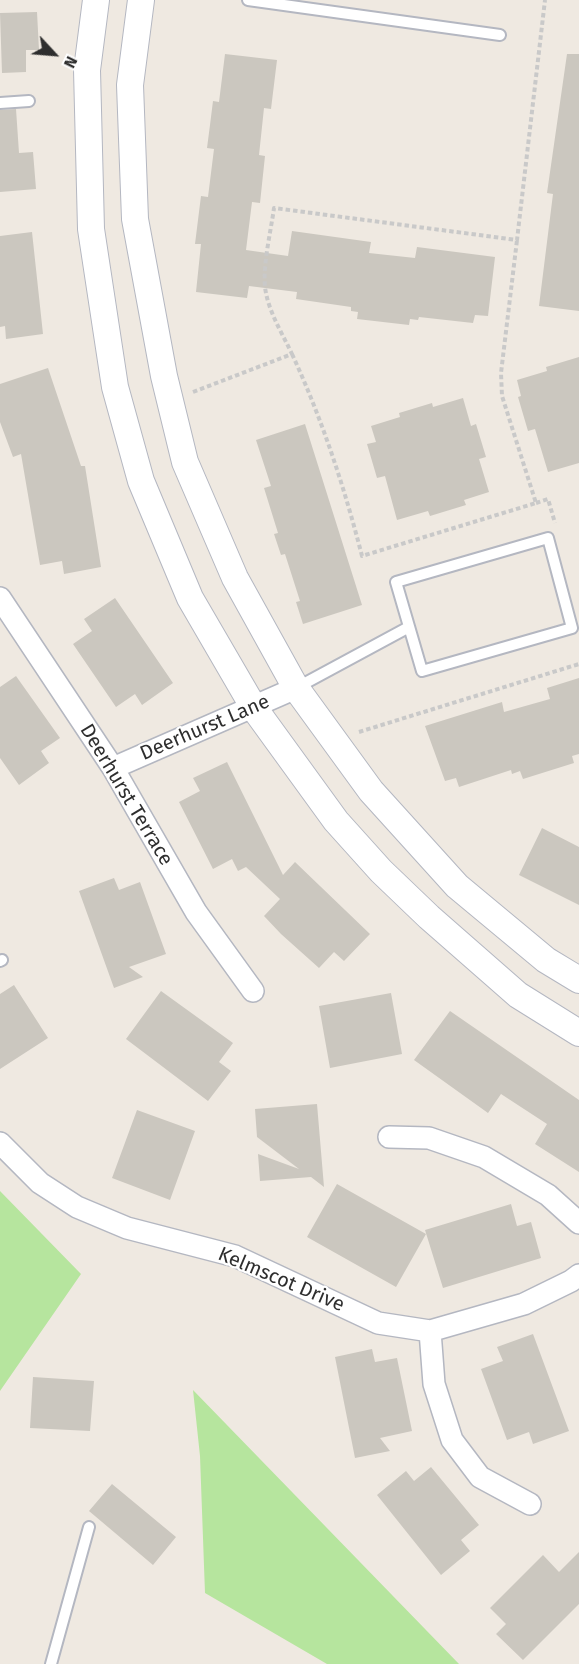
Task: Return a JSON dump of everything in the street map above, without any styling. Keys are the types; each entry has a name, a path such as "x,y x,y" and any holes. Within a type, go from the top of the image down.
{"street":[{"path":"96,0 87,70 91,229 115,387 141,480 190,598 254,708 336,821 381,871 518,995 579,1033"},
{"path":"141,0 130,86 135,219 170,400 185,462 235,578 296,688 371,791 457,886 546,960 579,980"},
{"name":"Deerhurst Terrace","path":"0,598 113,768 196,912 253,991"},
{"name":"Deerhurst Lane","path":"113,768 296,688"},
{"path":"389,1137 429,1138 484,1157 548,1195 579,1223"},
{"name":"Kelmscot Drive","path":"0,1143 40,1184 77,1207 127,1228 235,1256 378,1323 430,1331 524,1304 579,1275"},
{"path":"430,1331 434,1384 452,1440 480,1477 530,1504"}],"lane":[{"path":"248,0 500,35"},
{"path":"0,103 29,101"},
{"path":"548,538 572,628 422,671 409,627 396,582 548,538"},
{"path":"296,688 409,627"},
{"path":"51,1664 89,1527"}],"path":[{"path":"517,240 274,208 265,277 266,292 271,309 314,402 334,460 362,556 536,503 502,396 501,373 517,240 545,0"},
{"path":"170,400 292,354"},
{"path":"357,732 579,664"}],"green space":[{"path":"0,1191 81,1274 0,1391"},
{"path":"193,1390 459,1664 327,1664 205,1593 200,1456"}],"building":[{"path":"37,12 39,50 26,50 26,72 2,73 0,13"},
{"path":"225,54 277,60 271,109 264,108 259,155 265,156 260,203 252,202 246,250 288,256 292,231 371,242 369,253 415,258 417,247 495,257 488,316 475,315 473,323 419,317 418,320 410,319 409,325 357,319 358,312 351,311 351,307 296,299 297,292 249,286 247,298 196,292 201,244 195,244 201,196 208,197 214,149 207,148 213,101 219,102"},
{"path":"567,54 579,54 579,311 539,306 553,194 547,193"},
{"path":"16,109 19,153 33,152 36,189 0,192 0,110"},
{"path":"32,232 43,334 6,339 5,326 0,327 0,236"},
{"path":"579,357 579,463 548,472 535,429 528,431 518,397 521,396 517,380 547,371 546,367"},
{"path":"48,368 81,466 85,466 101,567 64,574 62,561 40,565 21,454 13,457 0,422 0,384"},
{"path":"463,398 471,426 476,424 486,457 479,459 489,492 464,500 466,505 430,516 428,511 397,520 385,476 377,478 367,444 376,442 371,426 400,417 399,413 432,403 433,407"},
{"path":"305,424 362,605 303,624 296,602 300,601 285,554 281,555 274,534 278,533 264,488 271,486 256,440"},
{"path":"115,598 173,683 142,705 135,694 116,707 73,644 92,631 84,619"},
{"path":"16,676 60,738 41,751 49,763 19,785 0,758 0,687"},
{"path":"579,678 579,754 572,756 574,763 523,779 520,771 512,774 511,770 459,787 456,778 445,781 425,726 502,702 504,712 550,699 547,688"},
{"path":"227,762 283,875 295,862 370,934 344,961 334,952 319,968 281,934 264,916 280,899 246,867 238,871 232,859 213,869 179,802 200,791 193,778"},
{"path":"542,828 579,847 579,905 519,875"},
{"path":"114,878 119,890 140,882 166,954 129,967 143,977 114,988 79,891"},
{"path":"14,985 48,1038 0,1069 0,994"},
{"path":"161,991 233,1043 219,1062 231,1071 208,1101 126,1039"},
{"path":"391,993 402,1054 330,1068 319,1006"},
{"path":"450,1011 579,1100 579,1172 535,1144 547,1124 501,1094 488,1113 414,1060"},
{"path":"317,1104 324,1187 311,1177 260,1181 258,1154 299,1169 257,1137 255,1109"},
{"path":"137,1110 195,1131 170,1200 112,1178"},
{"path":"337,1184 426,1234 396,1287 307,1237"},
{"path":"511,1204 517,1226 531,1222 541,1258 443,1288 425,1230"},
{"path":"533,1334 569,1431 533,1444 529,1432 507,1440 481,1369 503,1361 497,1347"},
{"path":"372,1349 375,1362 397,1358 412,1431 380,1438 390,1451 355,1458 335,1357"},
{"path":"33,1377 94,1381 90,1431 30,1428"},
{"path":"431,1467 479,1525 461,1540 470,1551 441,1575 377,1495 406,1471 414,1481"},
{"path":"112,1484 176,1537 153,1565 89,1511"},
{"path":"579,1552 579,1604 523,1660 496,1634 506,1624 490,1608 543,1555 559,1572"}]}
